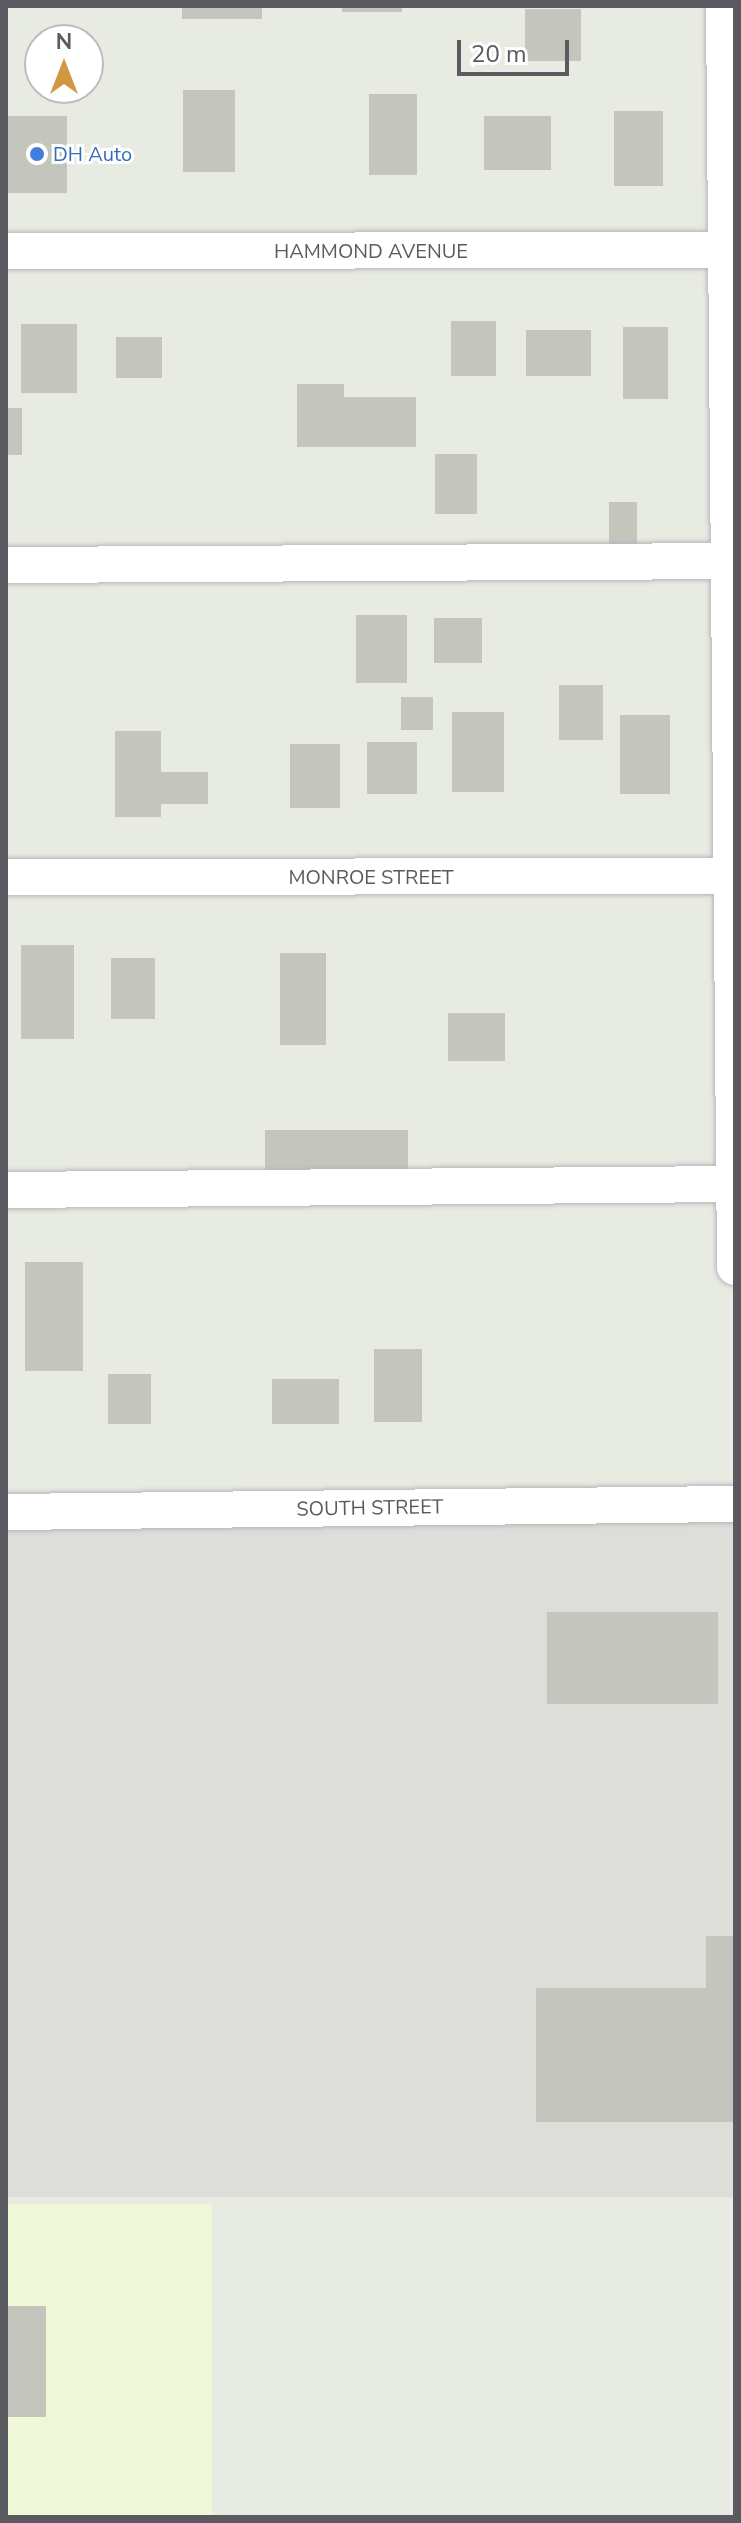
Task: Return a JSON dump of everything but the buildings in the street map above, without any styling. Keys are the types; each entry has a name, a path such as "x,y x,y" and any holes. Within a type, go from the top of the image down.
{"street":[{"path":"724,6 730,250 735,1267"},
{"name":"HAMMOND AVENUE","path":"6,251 730,250"},
{"path":"6,565 732,561"},
{"name":"MONROE STREET","path":"6,877 733,876"},
{"path":"6,1190 735,1184"},
{"name":"SOUTH STREET","path":"6,1512 735,1504"}],"shaded area":[{"path":"6,1504 735,1504 735,2197 6,2197"},
{"path":"6,2204 212,2204 212,2517 6,2517"}],"place":[{"name":"DH Auto","path":"37,154"}]}
